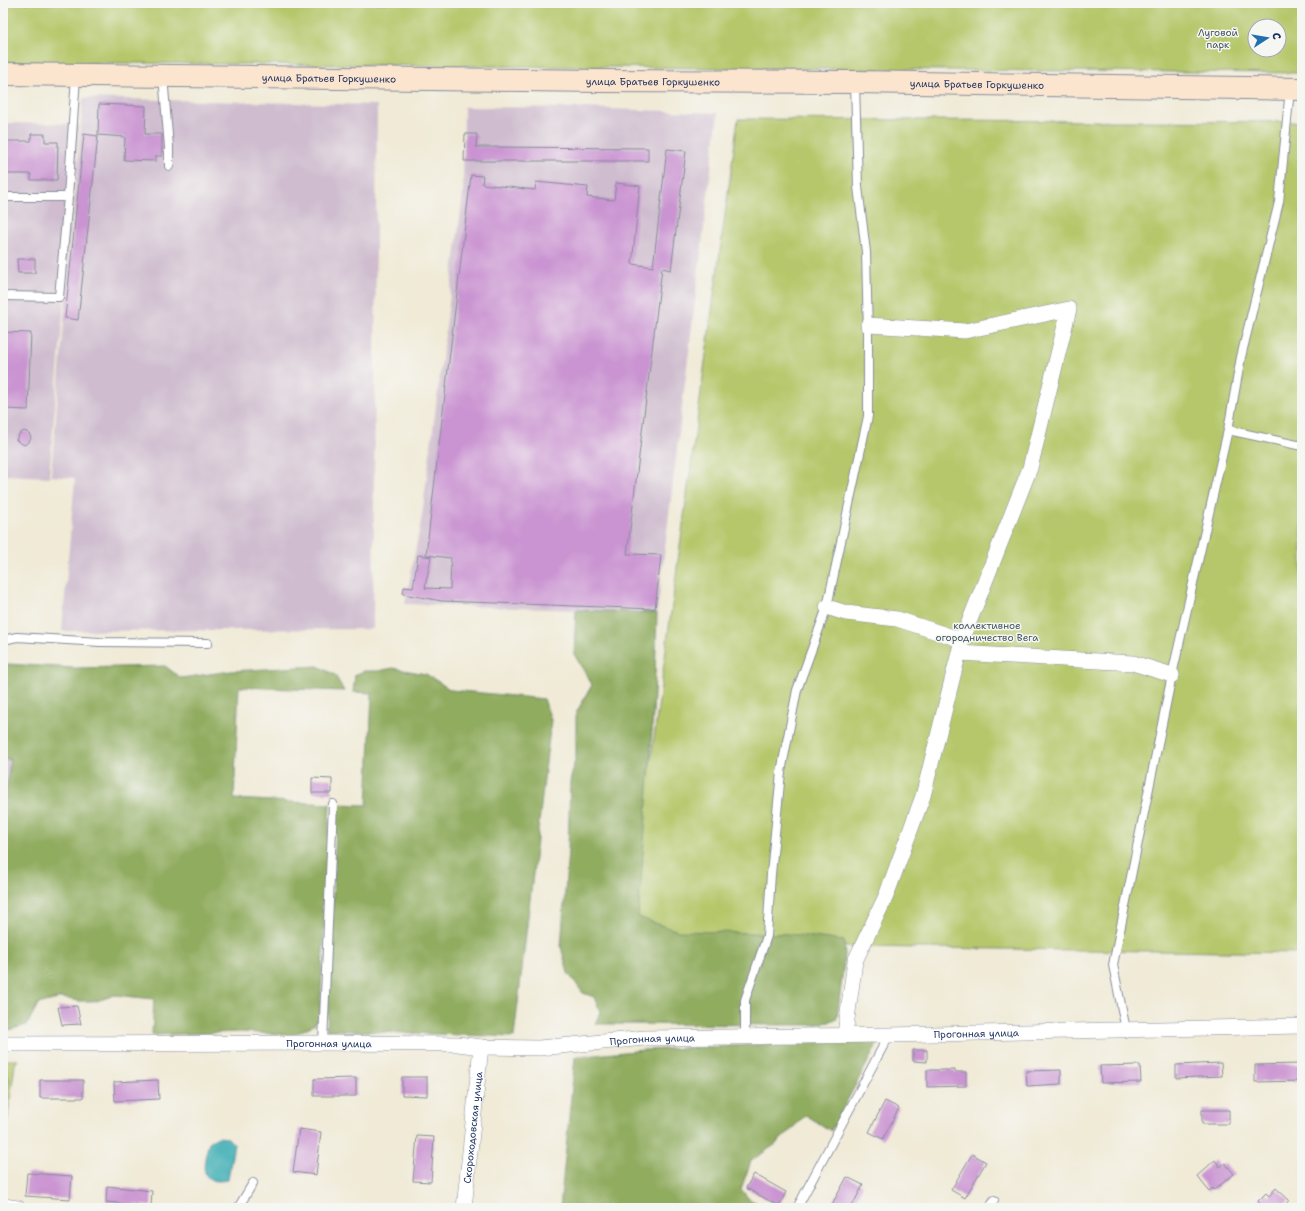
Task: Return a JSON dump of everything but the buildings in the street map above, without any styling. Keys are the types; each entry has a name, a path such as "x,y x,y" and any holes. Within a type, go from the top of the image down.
{"street":[{"name":"улица Братьев Горкушенко","path":"3,74 600,81 855,82 1296,89"},
{"path":"845,1034 855,961 886,896 923,796 961,646 1030,468 1069,309 965,331 868,325"},
{"path":"827,607 846,613 897,619 961,646 1133,663 1172,675"},
{"name":"Прогонная улица","path":"3,1044 458,1044 481,1047 538,1048 645,1038 845,1034 888,1035 1302,1026"},
{"name":"Скороходовская улица","path":"464,1208 481,1047"},
{"path":"3,1206 18,1208"}],"lane":[{"path":"3,296 59,297 68,197 76,75"},
{"path":"163,76 170,147 169,166"},
{"path":"745,1036 745,1000 767,936 771,874 781,772 798,690 827,607 868,416 866,252 858,187 855,82"},
{"path":"1126,1030 1113,965 1172,675 1228,430 1241,358 1279,202 1296,89"},
{"path":"3,197 68,197"},
{"path":"1228,430 1302,446"},
{"path":"3,640 17,637 100,642 208,643"},
{"path":"323,1043 334,804"},
{"path":"797,1208 888,1035"},
{"path":"238,1208 253,1183"},
{"path":"989,1208 994,1200"}],"shaded area":[{"path":"83,98 377,105 373,629 62,631 75,478 51,476"},
{"path":"464,107 584,108 718,113 657,613 405,604 422,516 463,194"},
{"path":"3,123 79,124 49,477 3,475"},
{"path":"3,759 10,759 3,824"}],"green space":[{"name":"Луговой парк","path":"3,3 1302,3 1302,73 3,62"},
{"name":"коллективное огородничество Вега","path":"738,119 1302,122 1302,953 626,944"},
{"path":"576,610 657,613 652,727 638,917 678,931 790,934 844,941 845,954 837,1018 829,1022 812,1025 595,1024 600,1012 594,997 583,993 568,973 561,947 568,850 570,782 576,756 576,713 592,685 574,654"},
{"path":"3,665 74,668 165,666 181,678 231,671 318,666 335,675 344,691 239,687 234,799 330,804 320,1013 315,1024 294,1035 240,1032 152,1035 154,999 115,995 97,1001 80,1001 61,998 38,1004 27,1025 9,1030 3,1028 3,824 10,759 3,759"},
{"path":"393,668 426,674 451,690 544,699 551,720 514,1037 327,1030 337,804 367,805 372,693 353,692 355,675 364,671 378,671"},
{"path":"880,1039 831,1131 806,1115 776,1144 751,1161 741,1189 749,1199 768,1208 560,1208 575,1057 644,1050"},
{"path":"3,1060 18,1060 15,1064 3,1154"},
{"path":"3,1064 5,1065 9,1079 3,1135"}],"water":[{"path":"218,1137 228,1138 234,1144 228,1180 211,1180 205,1171 204,1165 209,1142"}]}
